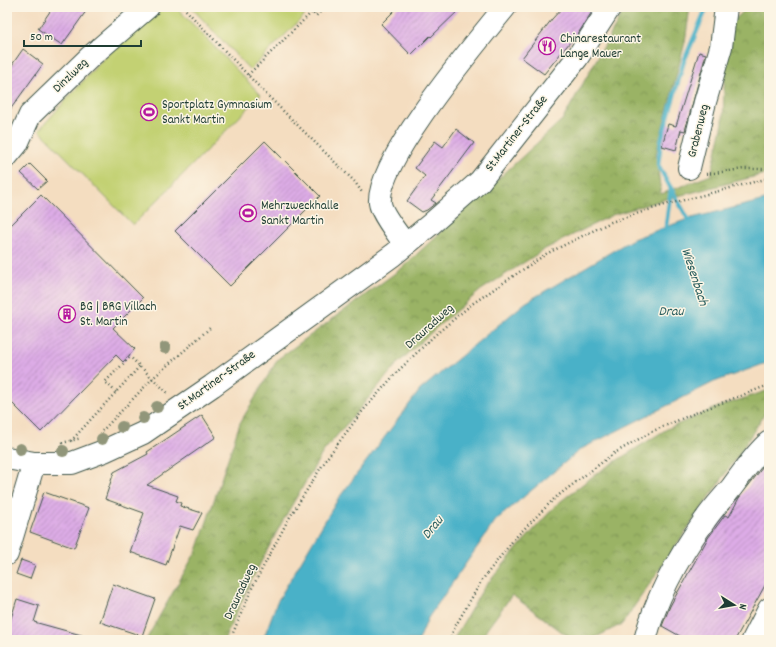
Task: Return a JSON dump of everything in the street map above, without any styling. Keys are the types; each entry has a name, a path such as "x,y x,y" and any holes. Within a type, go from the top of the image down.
{"street":[{"name":"Dinzlweg","path":"7,156 17,144 30,115 91,56 148,7"},
{"path":"406,244 394,231 380,204 383,181 392,162 430,102 505,7"},
{"name":"St.Martiner-Straße","path":"7,458 34,463 72,463 143,434 393,255 480,181 577,58 610,7"},
{"name":"Grabenweg","path":"690,168 705,102 721,47 726,7"},
{"path":"645,640 649,622 661,593 686,547 705,519 732,487 758,452 769,442"},
{"path":"9,540 34,463"},
{"path":"753,640 769,609"}],"path":[{"path":"183,7 248,75 355,182 365,198"},
{"path":"248,75 312,12 316,16 325,7"},
{"name":"Grabenweg","path":"690,168 689,176 744,169 769,169"},
{"name":"Drauradweg","path":"230,640 252,588 288,520 327,458 361,413 397,372 435,335 472,304 546,254 611,222 661,206 769,178"},
{"path":"101,432 153,378 210,328"},
{"path":"116,392 105,382 130,357 170,395"},
{"path":"58,444 71,441 140,366"},
{"path":"449,640 482,580 515,538 555,498 613,454 653,431 694,413 769,385"}],"green space":[{"name":"Sportplatz Gymnasium Sankt Martin","path":"158,7 176,7 261,95 133,225 39,130 103,59"},
{"path":"191,7 323,7 317,12 312,8 250,70"},
{"path":"626,7 690,7 685,42 656,154 661,194 711,175 723,123 726,28 748,7 769,7 769,173 662,200 612,215 545,249 481,290 438,326 397,364 323,452 282,522 250,583 224,640 146,640 198,548 240,423 278,359 402,268 563,119"},
{"path":"769,390 769,407 741,451 622,624 590,640 573,640 512,595 487,629 481,640 453,640 483,589 556,505 597,473 667,429 718,407"}],"water":[{"name":"Drau","path":"769,199 769,362 714,382 581,449 496,520 428,618 419,640 263,640 277,602 338,499 420,390 525,303 633,239 688,219"}],"building":[{"path":"53,7 89,7 62,45 38,29"},
{"path":"398,7 462,7 411,55 381,24"},
{"path":"563,7 595,7 576,37 575,36 544,74 522,58"},
{"path":"23,49 43,64 7,114 7,72"},
{"path":"699,52 706,54 685,131 681,130 676,150 662,146 668,124 676,126"},
{"path":"456,129 474,143 431,200 436,203 422,212 407,201 425,176 415,168 435,141 443,147"},
{"name":"Mehrzweckhalle Sankt Martin","path":"265,141 320,196 230,286 175,231"},
{"path":"30,164 47,181 38,189 21,173"},
{"name":"BG | BRG Villach St. Martin","path":"41,195 143,298 113,328 135,349 123,362 116,355 41,432 7,398 7,229"},
{"path":"202,415 216,437 147,485 178,496 176,501 181,503 180,506 202,513 193,530 180,526 166,565 130,552 144,513 105,499 114,472 148,454 147,452"},
{"path":"769,459 769,578 735,640 687,640 662,626 670,606 708,538 725,515 729,517 739,498"},
{"path":"44,492 89,508 74,548 30,532"},
{"path":"21,560 35,565 30,579 16,574"},
{"path":"113,584 155,599 142,636 100,622"},
{"path":"17,599 39,606 34,622 85,636 85,640 7,640 7,631"}],"waterway":[{"name":"Wiesenbach","path":"689,224 688,219 658,165 661,141 684,61 707,7"},
{"name":"Wiesenbach","path":"667,232 666,226 671,188"}],"place":[{"name":"Chinarestaurant Lange Mauer","path":"547,46"},
{"name":"Sportplatz Gymnasium Sankt Martin","path":"149,112"},
{"name":"Mehrzweckhalle Sankt Martin","path":"248,213"},
{"name":"BG | BRG Villach St. Martin","path":"67,314"}]}
